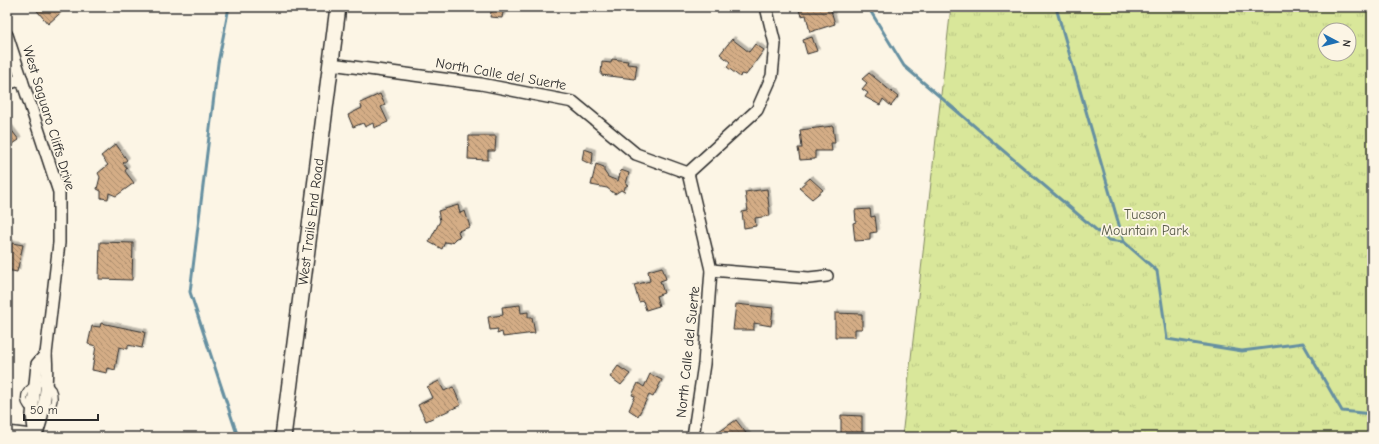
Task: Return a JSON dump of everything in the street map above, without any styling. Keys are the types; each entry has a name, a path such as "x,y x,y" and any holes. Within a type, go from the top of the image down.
{"street":[{"name":"West Trails End Road","path":"284,437 338,7"},
{"path":"688,173 757,110 772,76 776,44 766,7"},
{"name":"West Saguaro Cliffs Drive","path":"7,35 59,192 59,243 46,354 38,364 40,384 37,411 32,415 36,437"},
{"name":"North Calle del Suerte","path":"331,64 481,84 573,102 636,154 688,173 711,270 704,364 693,437"},
{"path":"7,84 22,79"},
{"name":"North Calle del Suerte","path":"711,270 809,278 827,276"},
{"path":"7,434 31,437"}],"lane":[{"path":"37,411 51,408 54,402 54,394 50,387 40,384"}],"green space":[{"name":"Tucson Mountain Park","path":"951,7 1372,7 1372,437 902,437"}],"building":[{"path":"34,7 67,7 48,24"},
{"path":"492,7 504,7 502,18 490,17"},
{"path":"798,7 830,7 835,24 810,32 806,15 801,16"},
{"path":"812,37 817,51 807,54 803,40"},
{"path":"732,39 749,52 755,44 764,50 746,75 741,74 740,77 727,67 730,62 720,54"},
{"path":"612,59 628,61 627,64 637,65 635,79 601,75 602,62 611,63"},
{"path":"869,73 898,97 891,106 883,99 880,105 865,97 868,93 862,89 867,83 862,79"},
{"path":"380,94 385,105 381,107 388,122 374,128 373,123 365,127 363,123 353,127 348,115 362,108 360,103"},
{"path":"7,124 19,140 7,148"},
{"path":"833,126 835,143 831,143 832,151 815,151 815,159 800,160 798,148 802,148 800,130"},
{"path":"469,136 496,136 495,151 488,151 488,160 468,159"},
{"path":"116,144 127,160 123,163 127,168 125,171 134,183 116,196 109,193 108,199 101,198 101,191 97,189 100,177 98,173 108,165 101,156"},
{"path":"584,149 593,152 592,165 582,160"},
{"path":"596,164 604,167 604,171 608,177 618,181 621,170 629,173 626,184 628,185 625,187 624,192 621,190 615,194 607,188 591,185"},
{"path":"810,178 823,190 812,199 799,188"},
{"path":"767,189 770,216 755,218 756,226 744,228 742,212 748,211 745,192"},
{"path":"458,205 460,213 465,211 470,227 458,231 460,237 456,238 451,243 445,242 442,249 429,242 440,221 438,211"},
{"path":"870,209 871,217 875,216 877,232 870,233 870,240 855,241 853,223 856,222 855,210"},
{"path":"7,242 23,245 17,272 7,270"},
{"path":"100,242 133,243 132,280 99,279"},
{"path":"662,267 666,279 660,281 664,293 656,296 659,306 646,310 643,301 639,302 634,285 650,281 648,271"},
{"path":"736,304 773,308 771,326 754,323 754,330 733,330"},
{"path":"520,305 521,313 528,312 528,317 532,317 535,333 503,337 502,332 497,334 498,329 490,330 488,317 503,315 502,307"},
{"path":"835,313 862,314 862,329 855,329 855,337 835,337"},
{"path":"101,323 145,332 142,348 128,345 128,349 119,347 115,370 108,368 107,373 92,370 96,346 88,344 92,326 100,327"},
{"path":"618,366 630,374 621,385 610,377"},
{"path":"650,374 662,380 653,397 649,395 638,416 629,410 635,396 632,395 638,383 644,387"},
{"path":"439,381 444,391 453,387 461,405 426,421 418,405 432,398 427,387"},
{"path":"841,415 862,416 862,437 841,437"},
{"path":"736,420 749,437 712,437"}],"waterway":[{"path":"229,7 218,63 190,292 238,437"},
{"path":"868,7 904,66 1108,240 1124,242 1157,271 1167,339 1242,351 1303,343 1342,411 1372,414"},
{"path":"1058,7 1057,11 1124,242"}]}
